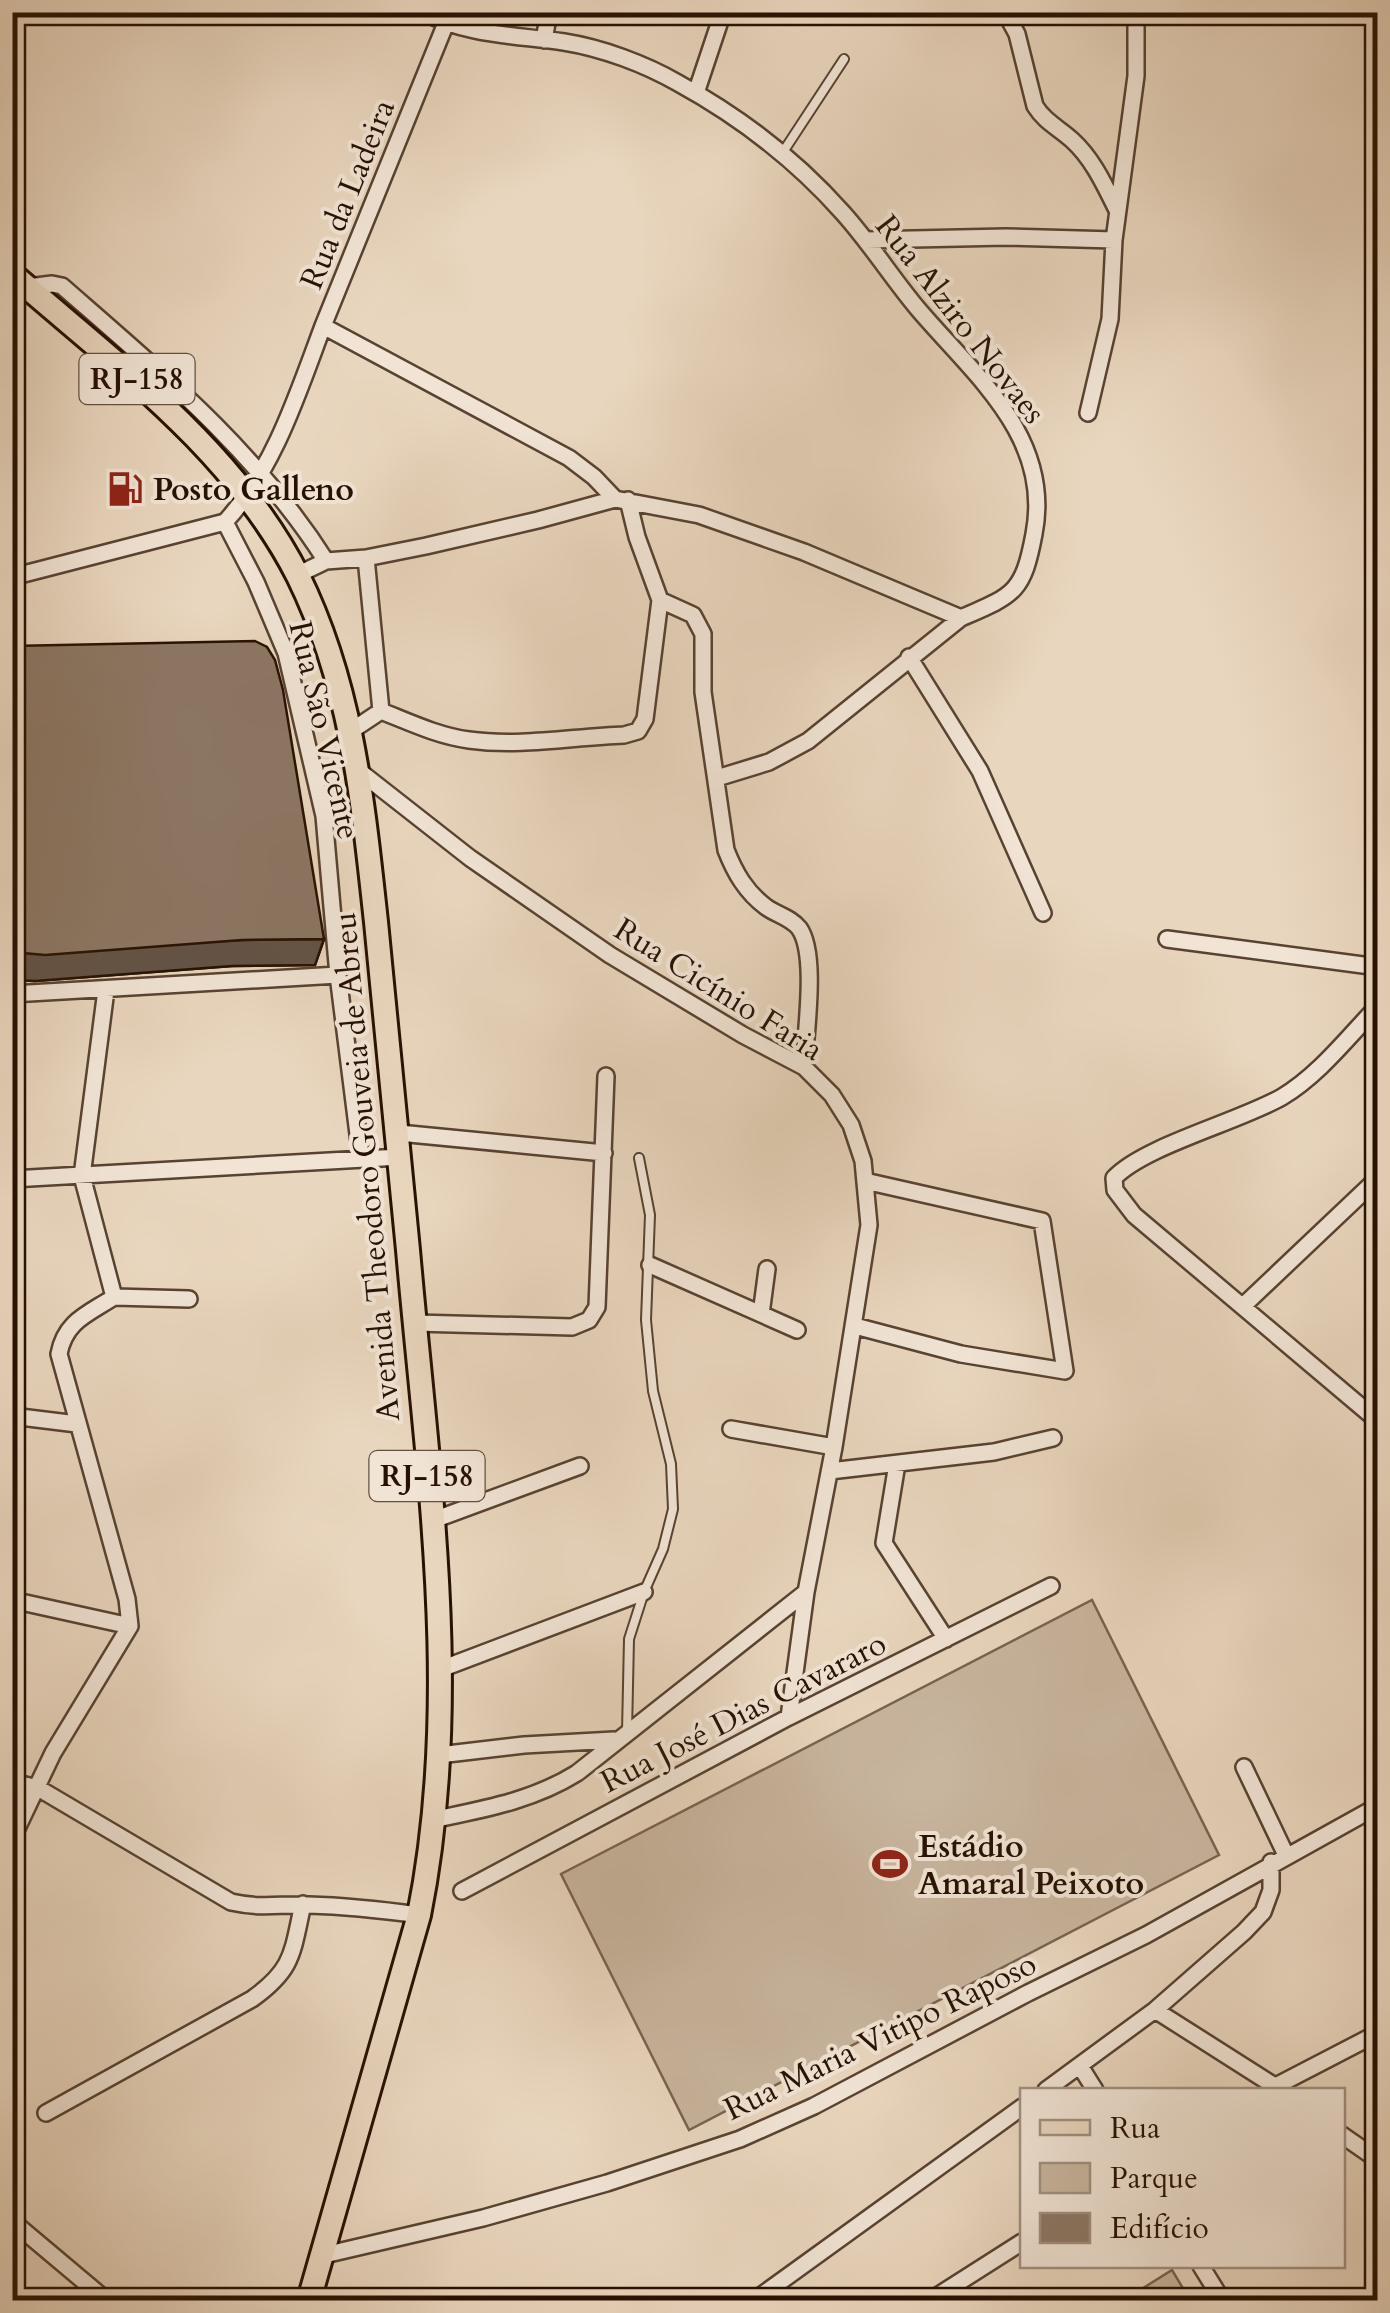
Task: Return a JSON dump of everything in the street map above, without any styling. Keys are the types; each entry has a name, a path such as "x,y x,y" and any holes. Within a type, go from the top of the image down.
{"main road":[{"name":"Avenida Theodoro Gouveia de Abreu","path":"20,280 133,375 195,437 247,498 297,575 323,634 351,731 358,771 400,1145 415,1323 441,1669 439,1756 419,1916 309,2300"}],"street":[{"name":"Rua Alziro Novaes","path":"424,12 446,23 486,32 568,43 663,74 783,152 866,240 982,384 1029,452 1036,488 1036,526 1028,566 1008,597 961,618 808,741 769,762 718,778"},
{"path":"468,12 486,32"},
{"path":"544,40 549,12"},
{"path":"696,93 723,12"},
{"path":"1004,12 1017,34 1035,106 1042,117 1081,149 1118,210"},
{"path":"1088,413 1110,319 1114,240 1136,76 1136,12"},
{"name":"Rua da Ladeira","path":"324,326 446,23"},
{"path":"866,240 1114,240"},
{"name":"Avenida Theodoro Gouveia de Abreu","path":"20,280 62,286 227,434 303,525 326,561"},
{"path":"12,577 225,522 247,498 261,473 324,326 569,458 621,499"},
{"path":"297,575 326,561 366,558 621,499 698,515 804,552 961,618"},
{"name":"Rua São Vicente","path":"381,711 467,740 514,742 632,734 643,725 660,600 621,499"},
{"name":"Rua São Vicente","path":"225,522 286,653 324,816 338,975 361,1158"},
{"path":"351,731 381,711 366,558"},
{"path":"660,600 693,615 703,634 702,692 726,850 732,867 752,894 767,908 791,920 806,941 804,1067"},
{"path":"266,654 286,653"},
{"path":"909,657 980,771 1044,914"},
{"name":"Rua Cicínio Faria","path":"358,771 470,858 610,955 804,1067 832,1095 851,1124 863,1160 869,1225 855,1326 806,1592 789,1717"},
{"path":"1167,939 1378,968"},
{"path":"12,994 338,975"},
{"path":"106,990 82,1176 114,1297"},
{"path":"1378,1006 1284,1096 1122,1169 1114,1178 1122,1202 1378,1421"},
{"path":"415,1323 572,1327 589,1320 597,1307 606,1076"},
{"path":"12,1180 361,1158 400,1145 604,1153"},
{"path":"1243,1306 1378,1178"},
{"path":"855,1326 961,1354 1065,1371 1042,1221 865,1181"},
{"path":"650,1266 796,1330"},
{"path":"760,1314 768,1268"},
{"path":"12,1839 53,1753 130,1626 128,1599 59,1354 62,1338 74,1322 114,1297 189,1299"},
{"path":"12,1416 77,1424"},
{"path":"731,1429 834,1447"},
{"path":"830,1471 994,1452 1054,1438"},
{"path":"897,1464 884,1543 946,1639"},
{"path":"431,1520 580,1466"},
{"name":"Rua José Dias Cavararo","path":"462,1890 789,1717 1052,1586"},
{"path":"441,1669 644,1592"},
{"path":"432,1820 511,1804 548,1791 806,1592"},
{"path":"12,1600 130,1626"},
{"path":"439,1756 621,1736"},
{"path":"1049,2088 1155,2010 1263,1912 1278,1858 1244,1767"},
{"path":"12,1782 38,1788 231,1902 260,1908 302,1904 360,1906 419,1916"},
{"name":"Rua Maria Vitipo Raposo","path":"318,2264 606,2184 740,2139 814,2106 1146,1935 1278,1858 1378,1806"},
{"path":"46,2113 276,1982 290,1962 302,1904"},
{"path":"1155,2010 1272,2088"},
{"path":"1276,2088 1378,2033"},
{"path":"1080,2066 1094,2088"},
{"path":"755,2300 1020,2108"},
{"path":"1345,2137 1378,2160"},
{"path":"12,2221 106,2300"},
{"path":"935,2299 1020,2243"},
{"path":"1202,2268 1222,2300"}],"lane":[{"path":"783,152 844,59"},
{"path":"621,1736 629,1639 663,1549 673,1509 670,1464 653,1391 646,1320 650,1214 639,1158"}],"green space":[{"name":"Estádio Amaral Peixoto","path":"1092,1600 1219,1855 689,2130 561,1874"},
{"path":"1172,2270 1190,2300 1124,2300"}],"building":[{"path":"255,641 267,647 275,660 283,690 324,939 242,940 45,955 12,952 12,898 20,862 12,860 12,646"}],"place":[{"name":"Posto Galleno","path":"125,489"},
{"name":"Estádio Amaral Peixoto","path":"890,1864"}]}
